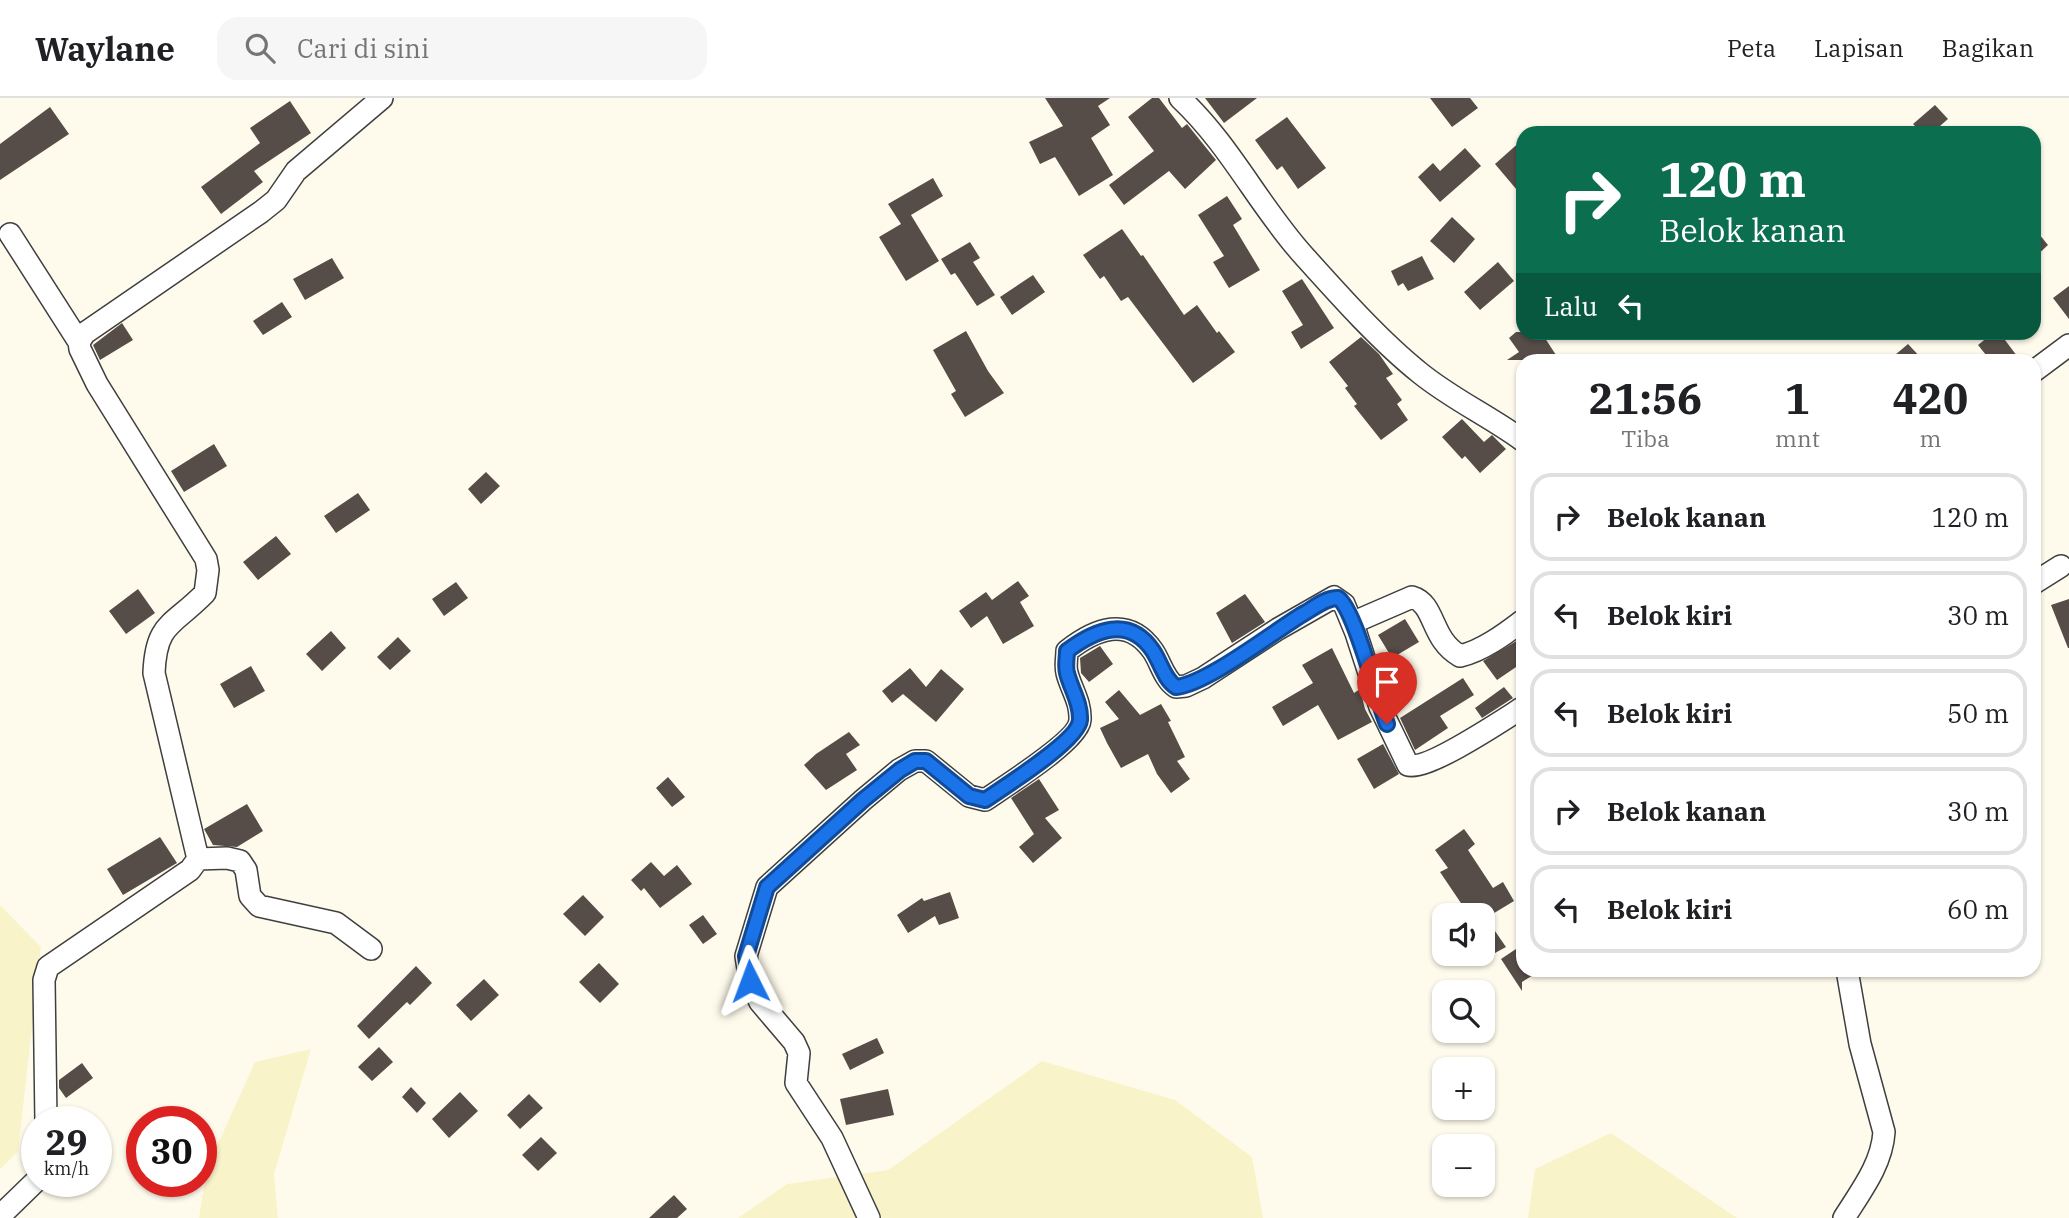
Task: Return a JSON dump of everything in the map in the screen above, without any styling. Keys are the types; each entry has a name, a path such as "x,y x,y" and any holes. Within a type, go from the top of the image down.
{"street":[{"path":"79,342 85,333 276,200 296,171 382,98"},
{"path":"1180,98 1216,135 1296,247 1399,355 1450,395 1516,436"},
{"path":"10,233 79,342 97,384 206,559 208,570 205,593 169,624 159,638 155,650 154,673 198,859 190,870 48,967 44,980 46,1106"},
{"path":"2041,366 2069,345"},
{"path":"2041,579 2061,566"},
{"path":"1352,623 1412,597 1420,599 1426,605 1443,643 1460,656 1472,652 1516,626"},
{"path":"869,1218 832,1138 796,1083 799,1053 794,1042 760,1002 750,981 746,956 767,887 900,770 915,761 926,761 969,796 985,800 1065,743 1077,730 1080,722 1077,700 1066,671 1067,651 1084,638 1117,628 1136,634 1152,648 1169,682 1176,687 1186,686 1330,598 1342,601 1380,707 1403,758 1410,766 1419,766 1516,712"},
{"path":"198,859 227,858 240,861 246,870 250,895 258,906 337,923 371,949"},
{"path":"1844,1218 1873,1172 1883,1146 1884,1132 1860,1044 1848,977"},
{"path":"0,1216 21,1196"}],"shaded area":[{"path":"0,905 41,947 23,1106 21,1106 18,1152 0,1169"},
{"path":"311,1049 274,1174 278,1218 199,1218 202,1197 217,1197 217,1146 255,1062"},
{"path":"1042,1061 1175,1100 1252,1157 1263,1218 738,1218 787,1184 888,1170"},
{"path":"1611,1133 1737,1218 1528,1218 1535,1169"}],"building":[{"path":"1045,98 1110,98 1098,106 1110,125 1091,138 1113,175 1079,196 1055,157 1040,164 1029,142 1063,126"},
{"path":"1152,98 1159,98 1182,128 1187,124 1216,160 1185,189 1169,171 1124,205 1109,185 1154,151 1128,117"},
{"path":"1205,98 1257,98 1224,123"},
{"path":"1430,98 1470,98 1478,108 1452,127"},
{"path":"290,101 311,133 254,171 263,182 221,214 201,187 260,143 250,128"},
{"path":"1935,105 1948,119 1940,126 1913,124"},
{"path":"50,107 69,134 0,180 0,144"},
{"path":"1287,117 1326,168 1298,189 1282,166 1277,170 1255,140"},
{"path":"1516,145 1516,189 1495,164"},
{"path":"1465,148 1481,166 1440,202 1418,177 1433,163 1440,171"},
{"path":"933,178 943,196 911,215 939,261 906,281 879,237 901,224 888,204"},
{"path":"1227,196 1242,219 1233,225 1260,270 1229,288 1213,262 1224,256 1198,215"},
{"path":"1452,217 1475,239 1454,263 1430,241"},
{"path":"1122,229 1184,315 1197,305 1235,352 1193,383 1128,297 1121,301 1104,276 1100,279 1083,255"},
{"path":"2041,236 2048,245 2041,252"},
{"path":"970,242 980,258 973,262 995,295 977,306 955,273 951,275 941,259"},
{"path":"1422,256 1434,279 1408,291 1403,283 1398,286 1391,271"},
{"path":"332,258 344,278 305,300 293,279"},
{"path":"1498,262 1514,281 1480,310 1464,292"},
{"path":"1033,275 1045,292 1012,315 1000,297"},
{"path":"1302,279 1334,328 1301,349 1291,332 1303,325 1282,291"},
{"path":"2069,286 2069,319 2053,298"},
{"path":"282,302 292,317 263,335 253,321"},
{"path":"122,323 133,340 100,360 93,345"},
{"path":"966,331 988,371 1004,393 965,417 951,394 956,391 933,350"},
{"path":"1516,332 1516,340 1546,340 1555,354 1516,354 1519,352 1509,338"},
{"path":"1361,337 1379,354 1393,374 1386,378 1402,400 1397,404 1408,420 1381,440 1354,406 1357,404 1345,388 1348,386 1329,362"},
{"path":"1984,340 2005,340 2016,354 1985,354 1978,345"},
{"path":"1908,344 1917,354 1896,354"},
{"path":"1462,419 1484,442 1492,435 1506,449 1480,473 1465,456 1462,459 1442,437"},
{"path":"214,444 227,466 184,492 171,471"},
{"path":"486,472 500,486 481,504 468,489"},
{"path":"358,493 370,510 336,533 324,516"},
{"path":"276,536 291,554 258,580 243,562"},
{"path":"1018,581 1029,596 1020,602 1034,626 1003,644 987,616 971,628 959,611 986,592 992,600"},
{"path":"456,582 468,598 444,616 432,599"},
{"path":"138,589 155,613 126,634 109,611"},
{"path":"1245,594 1265,622 1232,643 1216,613"},
{"path":"2069,599 2069,648 2068,648 2051,605"},
{"path":"1405,619 1419,642 1392,658 1378,635"},
{"path":"331,631 346,648 322,671 306,654"},
{"path":"398,637 411,651 390,670 377,657"},
{"path":"1516,641 1516,667 1497,680 1483,661"},
{"path":"1100,646 1113,664 1089,682 1081,673 1080,658"},
{"path":"1332,648 1354,693 1360,689 1365,709 1372,722 1338,740 1318,705 1283,726 1272,707 1313,683 1302,665"},
{"path":"1401,663 1412,680 1390,694 1383,674"},
{"path":"251,666 265,691 234,708 220,684"},
{"path":"910,668 926,687 941,669 964,689 936,722 903,694 892,703 882,691"},
{"path":"1463,678 1474,695 1440,716 1448,728 1415,750 1400,718"},
{"path":"1504,687 1513,698 1482,718 1475,708"},
{"path":"1119,690 1140,715 1161,704 1171,721 1168,722 1185,757 1177,761 1190,779 1171,793 1157,774 1148,754 1121,768 1107,743 1100,728 1119,719 1105,702"},
{"path":"849,732 860,745 846,754 857,770 826,790 804,765"},
{"path":"1383,744 1399,774 1374,789 1357,759"},
{"path":"668,777 685,797 672,807 656,788"},
{"path":"1039,779 1059,810 1045,818 1062,838 1033,863 1019,847 1034,834 1011,798"},
{"path":"247,804 263,831 237,847 213,845 204,829"},
{"path":"1464,829 1475,844 1468,850 1493,888 1503,882 1514,901 1495,913 1495,903 1461,903 1440,872 1448,868 1435,850"},
{"path":"160,837 177,863 123,895 107,869"},
{"path":"651,862 664,876 677,865 692,884 660,908 644,888 641,891 631,880"},
{"path":"950,892 959,918 939,925 935,916 908,933 897,915 922,898 924,901"},
{"path":"583,895 604,917 585,936 563,914"},
{"path":"703,915 717,934 703,944 689,925"},
{"path":"1495,931 1506,947 1495,953"},
{"path":"1516,949 1516,977 1530,977 1522,982 1522,991 1501,959"},
{"path":"599,963 619,984 600,1003 579,982"},
{"path":"416,966 432,983 410,1005 407,1002 369,1039 357,1026"},
{"path":"484,979 499,995 471,1021 456,1005"},
{"path":"877,1038 884,1053 850,1070 842,1054"},
{"path":"379,1047 393,1062 372,1081 358,1067"},
{"path":"82,1063 93,1078 66,1098 59,1088 59,1080"},
{"path":"411,1087 426,1103 417,1113 402,1097"},
{"path":"888,1089 894,1115 846,1125 840,1099"},
{"path":"460,1092 478,1111 449,1138 432,1119"},
{"path":"529,1094 543,1108 520,1129 507,1115"},
{"path":"541,1137 557,1153 538,1171 522,1155"},
{"path":"674,1195 687,1209 677,1218 649,1218"}],"route":[{"path":"750,981 746,956 767,887 900,770 915,761 926,761 969,796 985,800 1065,743 1077,730 1080,722 1077,700 1066,671 1067,651 1084,638 1117,628 1136,634 1152,648 1169,682 1176,687 1186,686 1213,672 1326,600 1338,598 1344,604 1356,633 1387,724"}]}
